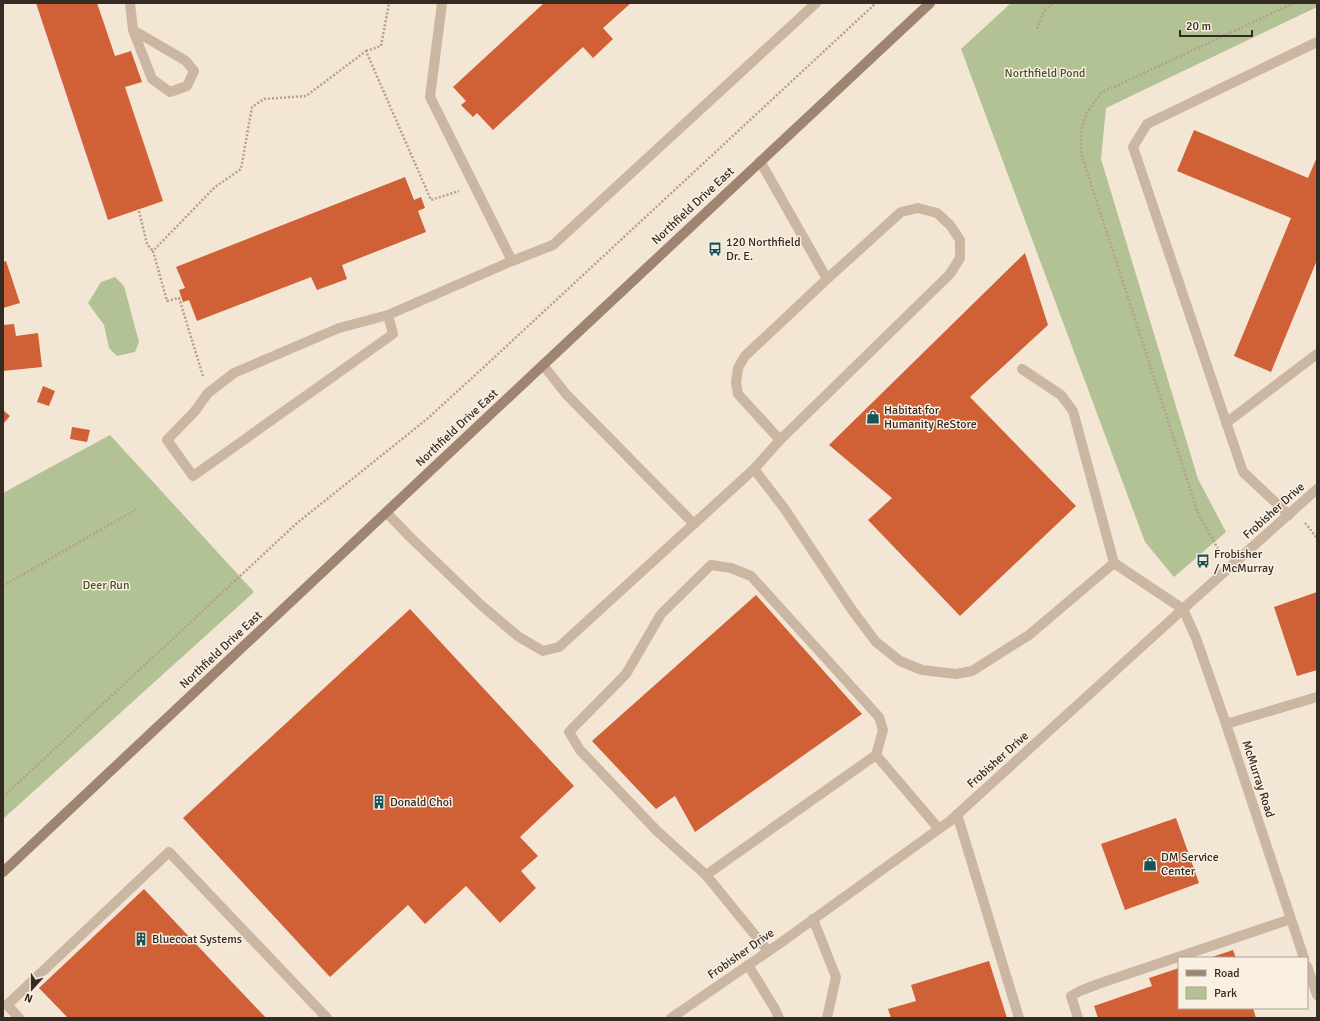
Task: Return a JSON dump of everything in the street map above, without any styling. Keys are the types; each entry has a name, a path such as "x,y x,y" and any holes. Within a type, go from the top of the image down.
{"main road":[{"name":"Northfield Drive East","path":"3,872 930,3"}],"street":[{"path":"130,3 133,30 152,79 170,92 187,86 194,71 186,61 133,30"},
{"path":"442,3 430,96 512,261"},
{"path":"388,315 393,334 193,476 167,440 195,411 208,393 234,373 339,328 388,315 552,245 816,3"},
{"path":"1289,515 1243,472 1133,147 1147,124 1317,42"},
{"path":"760,161 827,279"},
{"path":"386,512 481,605 518,637 543,651 559,647 754,469 780,440 950,274 960,258 960,240 950,225 937,213 918,208 901,212 745,356 738,368 736,382 738,394 780,440"},
{"path":"1226,423 1317,354"},
{"path":"543,365 566,394 694,524"},
{"path":"1022,369 1061,396 1074,412 1114,563 1183,609"},
{"path":"754,469 784,508 852,610 876,642 900,661 922,670 956,674 972,671 1029,635 1114,563"},
{"name":"Frobisher Drive","path":"671,1018 813,919 957,814 1317,489"},
{"path":"706,875 876,754 883,730 879,717 751,576 731,568 711,565 661,614 626,674 569,732 580,750 657,831 706,875 768,951"},
{"name":"McMurray Road","path":"1183,609 1196,638 1226,724 1304,957"},
{"path":"1226,724 1317,697"},
{"path":"876,754 938,829"},
{"path":"957,814 1019,1018"},
{"path":"19,1018 7,1005 169,852 327,1018"},
{"path":"813,919 836,977 827,1018"},
{"path":"1078,1018 1071,996 1080,991 1105,981 1291,919"},
{"path":"748,965 775,1009 778,1018"},
{"path":"1308,969 1317,995"}],"path":[{"path":"153,251 215,187 241,169 252,107 264,99 306,96 366,51 381,46 389,3"},
{"path":"3,797 297,523 427,419 876,3"},
{"path":"1037,29 1044,11 1054,3"},
{"path":"366,51 432,200 475,186"},
{"path":"139,211 147,244 153,251 167,301 179,298 208,393"},
{"path":"3,586 137,509"}],"green space":[{"name":"Northfield Pond","path":"1011,3 1317,3 1317,7 1106,108 1101,159 1198,479 1226,532 1174,577 1145,542 961,49"},
{"path":"115,277 124,286 139,342 135,352 117,356 109,348 104,325 88,303 101,282"},
{"name":"Deer Run","path":"110,435 254,592 3,819 3,493"}],"building":[{"path":"36,3 97,3 115,56 131,51 142,82 125,87 163,201 108,220"},
{"path":"544,3 631,3 603,28 613,39 593,58 583,47 493,130 477,113 473,117 461,105 466,101 453,87"},
{"path":"1194,130 1308,178 1317,157 1317,260 1271,372 1234,356 1291,218 1177,171"},
{"path":"405,177 414,200 421,197 425,208 418,211 426,232 342,265 347,279 317,290 311,277 197,321 189,300 183,302 179,290 185,288 176,267"},
{"path":"1025,253 1048,325 970,397 1076,506 960,616 868,520 892,498 829,445"},
{"path":"6,261 20,303 3,308 3,262"},
{"path":"14,324 16,336 38,333 42,367 3,371 3,325"},
{"path":"43,386 55,391 49,406 37,402"},
{"path":"3,410 10,416 3,424"},
{"path":"72,427 90,430 87,442 70,439"},
{"path":"1317,592 1317,670 1297,676 1274,607"},
{"path":"756,595 862,714 695,832 675,796 656,809 592,741"},
{"name":"Donald Choi","path":"410,609 574,786 520,837 538,856 521,871 536,888 500,923 466,886 425,924 408,905 330,977 183,818"},
{"name":"DM Service Center","path":"1176,818 1199,883 1125,910 1101,844"},
{"name":"Bluecoat Systems","path":"144,889 266,1018 68,1018 39,988"},
{"path":"1233,950 1236,957 1212,957"},
{"path":"989,961 1007,1018 891,1018 888,1009 916,1001 911,985"},
{"path":"1178,968 1178,1009 1253,1009 1256,1018 1098,1018 1094,1006 1152,986 1149,978"}],"place":[{"name":"120 Northfield Dr. E.","path":"715,249"},
{"name":"Habitat for Humanity ReStore","path":"873,417"},
{"name":"Frobisher / McMurray","path":"1203,561"},
{"name":"Donald Choi","path":"379,802"},
{"name":"DM Service Center","path":"1150,864"},
{"name":"Bluecoat Systems","path":"141,939"}]}
